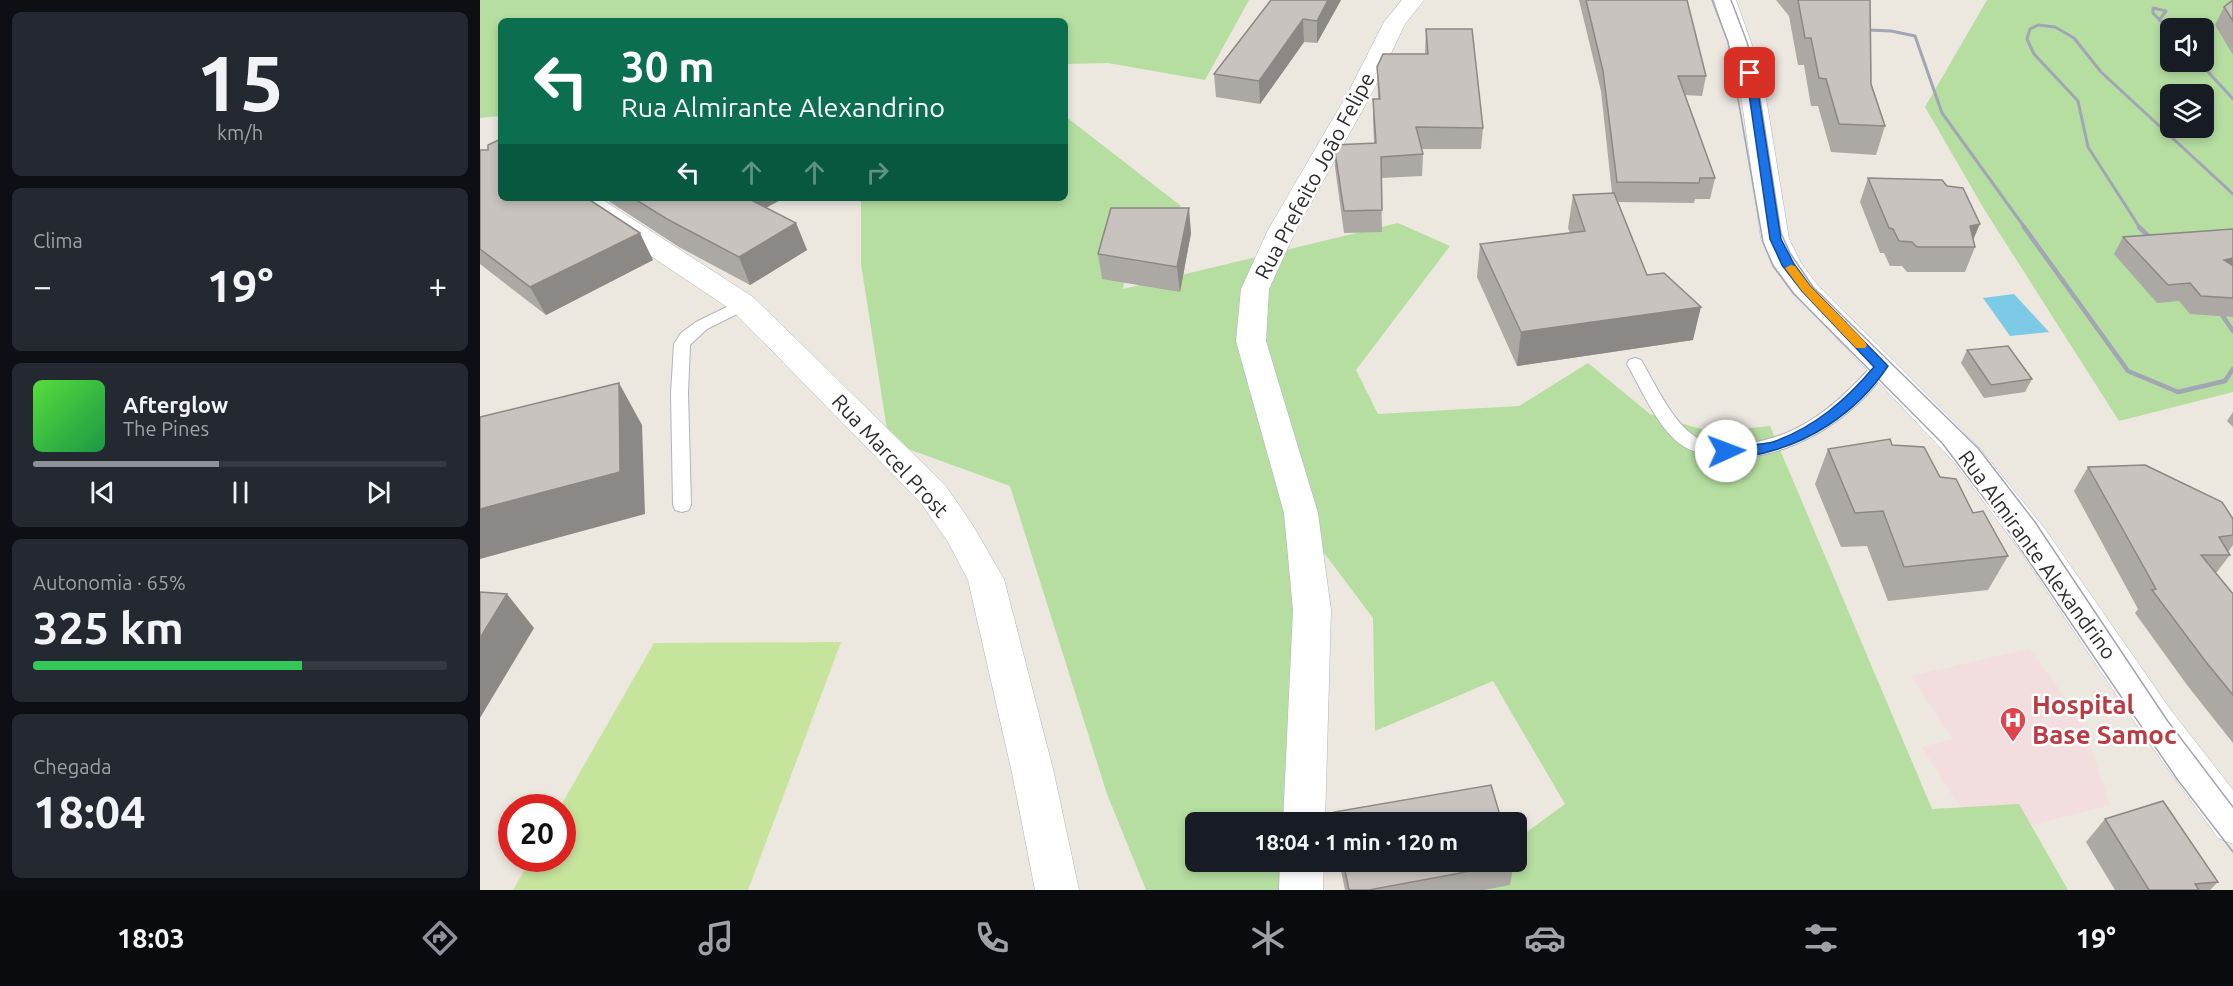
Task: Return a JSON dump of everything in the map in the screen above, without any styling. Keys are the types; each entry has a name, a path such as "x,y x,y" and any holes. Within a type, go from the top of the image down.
{"street":[{"name":"Rua Prefeito João Felipe","path":"1304,812 1312,610 1301,513 1251,341 1255,289 1282,230 1361,91 1395,22 1413,0"},
{"name":"Rua Almirante Alexandrino","path":"1725,0 1750,73 1775,239 1788,265 1806,289 1966,454 2025,530 2156,721 2233,824"},
{"name":"Rua Marcel Prost","path":"587,201 743,304 933,495 960,533 986,579 1033,773 1057,890"},
{"path":"1300,890 1301,872"}],"lane":[{"path":"682,505 678,360 680,346 691,333 743,304"},
{"path":"1635,364 1676,428 1688,441 1709,450 1743,452 1774,447 1803,435 1827,420 1857,396 1881,366"}],"shaded area":[{"name":"Hospital Base Samoc","path":"2029,649 2081,719 2110,805 1979,838 1922,747 1953,739 1911,676"}],"green space":[{"path":"480,0 1249,0 1205,80 1108,63 1068,64 1068,18 498,18 498,116 480,118"},
{"path":"1987,0 2233,0 2233,392 2119,421 1984,209 1925,107"},
{"path":"1068,118 1181,206 1131,244 1123,289 1398,223 1450,246 1356,370 1378,414 1519,406 1588,363 1650,414 1711,432 1770,426 1932,809 2019,804 2068,890 1445,890 1470,872 1527,872 1527,832 1565,804 1493,681 1375,731 1373,618 1297,517 1288,812 1185,812 1185,872 1287,872 1286,890 1146,890 1107,794 1010,486 889,442 861,264 861,201 1068,201"},
{"path":"841,642 748,890 513,890 523,872 576,872 576,794 567,794 654,643"}],"water":[{"path":"2014,294 2049,332 2010,336 1983,298"}],"building":[{"path":"1271,0 1328,0 1317,21 1303,19 1259,81 1214,74"},
{"path":"1586,0 1687,0 1706,76 1678,76 1715,178 1700,178 1699,183 1617,182 1603,71"},
{"path":"1798,0 1870,0 1871,84 1885,126 1839,124 1826,79 1819,78 1811,38 1805,38"},
{"path":"2233,0 2233,21 2224,7"},
{"path":"1426,29 1472,29 1483,128 1416,127 1423,154 1381,157 1382,210 1344,211 1334,145 1376,143 1373,99 1380,99 1377,67 1383,54 1428,54"},
{"path":"498,140 498,201 592,201 640,233 530,287 480,249 480,150 488,150 488,145"},
{"path":"1868,178 1942,180 1947,186 1963,188 1980,224 1970,226 1975,247 1917,247 1912,242 1899,241 1893,229 1889,228"},
{"path":"1614,193 1647,275 1664,273 1701,307 1521,332 1480,244 1585,231 1573,195"},
{"path":"638,201 753,201 796,223 739,257"},
{"path":"1111,208 1189,208 1177,267 1098,254"},
{"path":"2233,229 2233,258 2224,260 2233,266 2233,298 2201,296 2190,283 2168,285 2123,237"},
{"path":"2008,346 2032,379 1991,385 1967,350"},
{"path":"619,383 620,472 480,509 480,417"},
{"path":"1890,439 1892,445 1924,447 1940,477 1956,479 1973,513 1983,511 2008,556 1904,567 1883,511 1855,513 1828,449"},
{"path":"2145,465 2222,502 2233,519 2233,535 2219,537 2230,555 2201,555 2233,594 2233,695 2152,590 2156,589 2088,467"},
{"path":"480,592 507,594 480,638"},
{"path":"1491,785 1499,812 1334,812"},
{"path":"2163,801 2218,882 2195,884 2199,890 2149,890 2105,819"},
{"path":"1345,872 1466,872 1369,890 1349,890"}],"tram line":[{"path":"1712,0 1728,42 1763,242 1773,266 1793,293 1942,443 2003,523 2177,779 2233,852"},
{"path":"1731,0 1747,42 1758,85 1781,233 1790,253 1813,287 1978,448 2035,522 2167,720 2233,807"}],"railway":[{"path":"2160,20 2153,13 2153,8 2166,11 2161,18"},
{"path":"2140,228 2088,147 2078,101 2034,54 2027,39 2030,29 2038,25 2055,27 2074,38 2101,72 2233,194"},
{"path":"1869,30 1891,31 1915,36 1942,113 2025,228"},
{"path":"2208,72 2233,99"},
{"path":"2024,227 2128,371 2178,392 2225,381 2233,369"},
{"path":"2140,228 2159,246"},
{"path":"2213,302 2233,331"}],"slow traffic":[{"path":"1791,268 1806,289 1861,345"}],"place":[{"name":"Hospital Base Samoc","path":"2013,743"}],"route":[{"path":"1726,451 1743,452 1774,447 1803,435 1827,420 1857,396 1881,366 1806,289 1788,265 1775,239 1750,73"}]}
